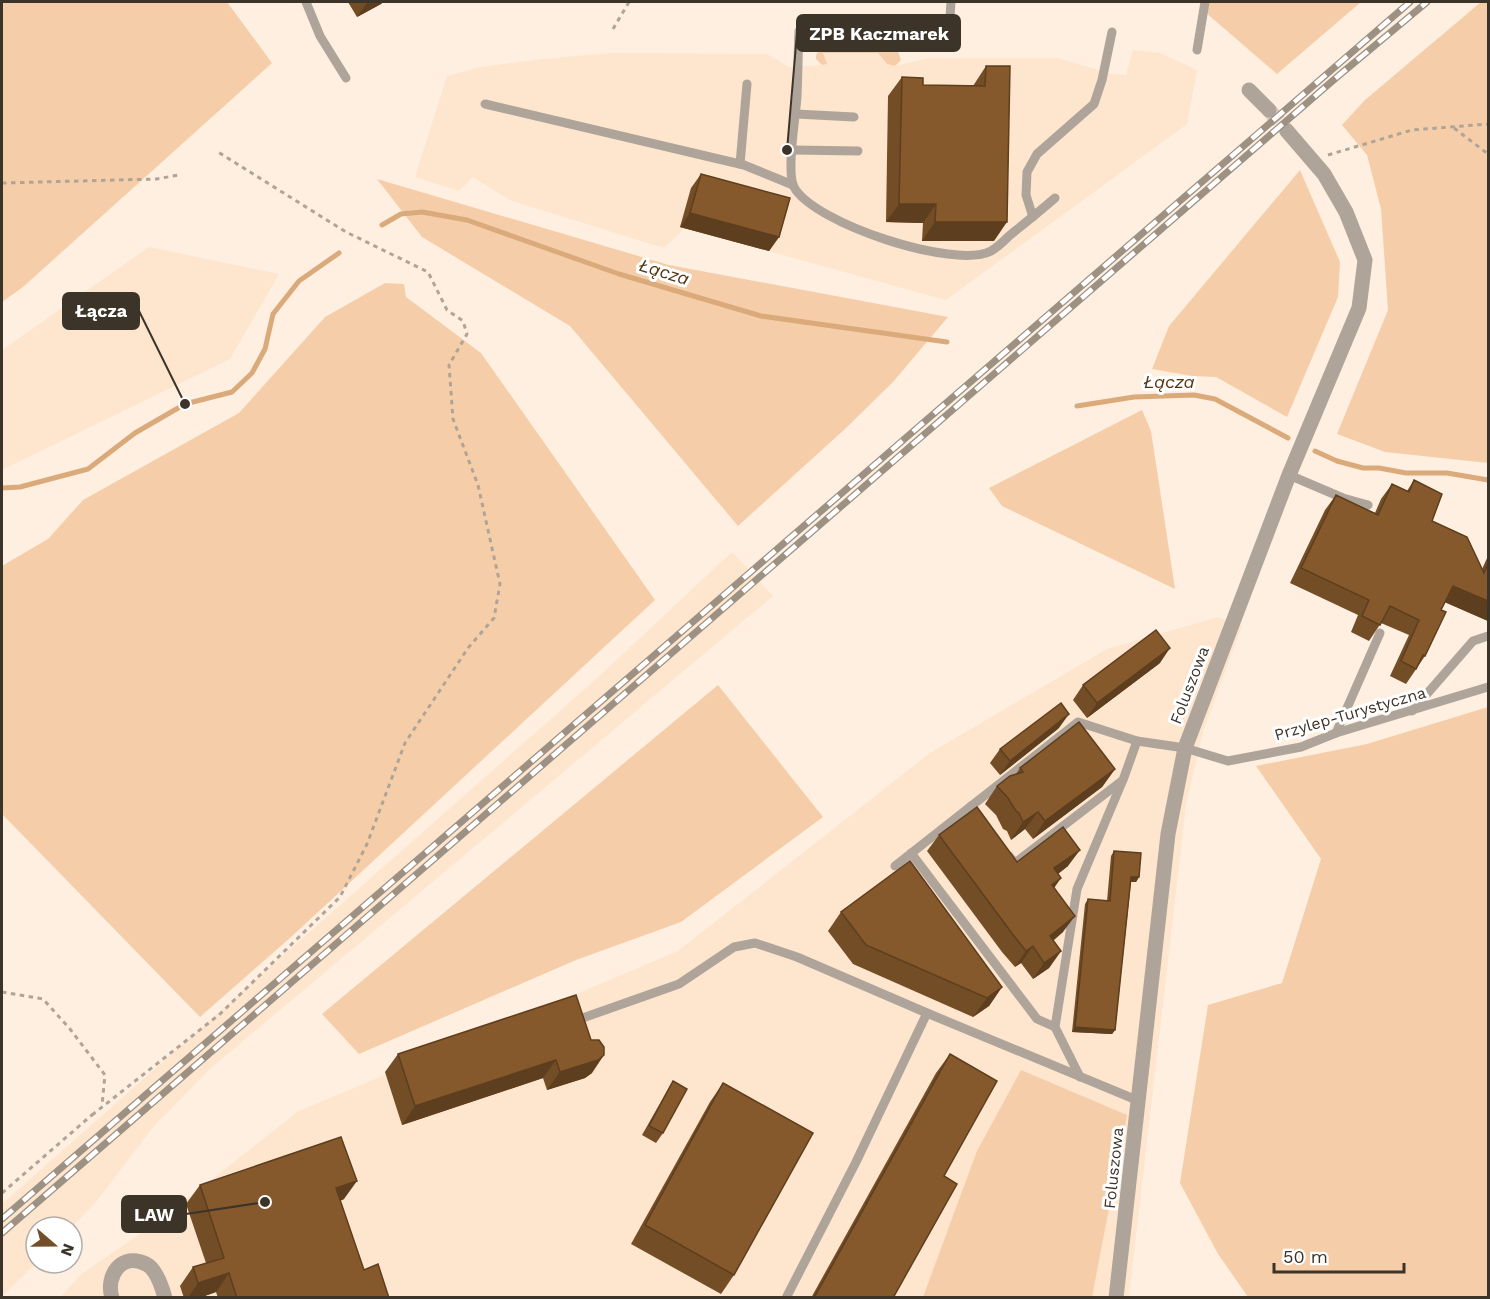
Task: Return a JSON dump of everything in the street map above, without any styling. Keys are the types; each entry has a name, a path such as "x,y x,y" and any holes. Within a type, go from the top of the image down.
{"street":[{"path":"1250,90 1269,110"},
{"name":"Foluszowa","path":"1116,1298 1168,834 1185,748 1289,475 1359,308 1365,260 1346,212 1324,174 1287,131"},
{"path":"112,1298 111,1277 120,1264 128,1260 147,1264 156,1274 165,1298"}],"lane":[{"path":"306,2 320,36 345,78"},
{"path":"949,32 951,2"},
{"path":"1197,50 1205,2"},
{"path":"793,185 792,150 796,114 799,31"},
{"path":"1033,217 1026,195 1027,171 1037,154 1094,104 1102,80 1112,32"},
{"path":"740,164 747,84"},
{"path":"485,104 740,164 793,185 804,199 828,215 874,235 927,251 970,255 991,251 1055,198"},
{"path":"796,114 854,117"},
{"path":"792,150 858,151"},
{"path":"1289,475 1343,498 1368,505"},
{"path":"1336,733 1380,633"},
{"path":"1412,711 1473,641 1488,636"},
{"name":"Przylep-Turystyczna","path":"971,806 1078,722 1137,741 1185,748 1228,761 1301,747 1336,733 1488,687"},
{"path":"1080,1077 1055,1027 1077,889 1137,741"},
{"path":"1000,844 1015,863 1123,780"},
{"path":"895,866 971,806 986,825"},
{"path":"911,853 1037,1020 1055,1027"},
{"path":"577,1020 679,984 734,947 755,943 797,957 1138,1101"},
{"path":"786,1298 856,1162 927,1013"}],"path":[{"path":"613,29 629,2"},
{"path":"1311,160 1412,130 1488,124"},
{"path":"1453,127 1488,154"},
{"path":"92,1115 220,1014 340,897 367,844 405,743 468,648 494,618 500,584 478,485 453,419 449,365 466,334 463,321 447,310 428,272 346,232 218,152"},
{"path":"2,183 147,180 179,175"},
{"path":"2,992 43,999 70,1029 105,1075 102,1107 2,1193"}],"shaded area":[{"path":"2,2 227,2 272,63 23,287 2,302"},
{"path":"1207,2 1361,2 1277,74 1205,12"},
{"path":"1481,2 1488,2 1488,463 1385,452 1337,434 1388,310 1381,209 1367,155 1342,125 1365,100"},
{"path":"831,45 891,46 897,49 901,60 895,66 887,64 878,53 823,53 827,64 822,65 816,59 817,53"},
{"path":"1133,50 1160,53 1197,70 1187,124 946,300 685,228 664,248 509,200 473,177 459,191 415,177 447,76 481,67 612,53 767,54 789,67 825,65 822,53 878,53 887,64 895,66 929,58 1058,58 1112,74 1126,75"},
{"path":"1300,170 1340,262 1338,297 1287,417 1216,377 1192,376 1152,369 1169,326"},
{"path":"377,179 669,265 948,317 893,382 738,526 570,326 422,237"},
{"path":"149,247 279,274 230,359 2,470 2,350"},
{"path":"385,283 404,284 406,297 481,353 655,600 290,938 200,1017 2,814 2,566 48,539 83,500 239,413 325,317"},
{"path":"1142,410 1151,431 1175,589 1002,506 989,488"},
{"path":"732,552 773,596 211,1068 154,1126 84,1215 24,1215 24,1275 2,1297 2,1204 595,680"},
{"path":"1218,617 1242,626 1203,732 1186,805 1129,1297 60,1298 80,1275 84,1275 84,1272 166,1216 297,1112 678,951 930,753 1107,649"},
{"path":"718,685 823,817 681,922 576,960 359,1054 322,1014"},
{"path":"1488,707 1488,1297 1248,1297 1218,1254 1180,1183 1208,1005 1282,983 1321,859 1256,766 1367,744"},
{"path":"1021,1070 1127,1115 1092,1297 923,1297 977,1151"}],"building":[{"path":"986,66 1010,66 1007,222 935,222 936,204 899,204 902,77 923,78 923,85 985,86"},
{"path":"701,174 790,198 779,237 690,213"},
{"path":"1414,480 1442,494 1432,521 1467,537 1484,573 1488,563 1488,601 1453,586 1441,610 1446,612 1425,656 1423,655 1416,669 1401,661 1419,620 1390,606 1380,625 1362,616 1369,600 1301,568 1336,495 1378,515 1392,484 1409,492"},
{"path":"1156,630 1170,648 1097,703 1083,685"},
{"path":"1061,703 1069,714 1010,761 1000,749"},
{"path":"1079,722 1115,769 1045,821 1038,812 1023,822 1019,813 997,786 1010,776 1023,772 1020,768"},
{"path":"977,807 1017,862 1063,827 1080,850 1054,868 1061,878 1052,885 1075,916 1050,936 1061,951 1044,963 1033,946 1026,951 939,835"},
{"path":"1114,851 1141,853 1139,877 1131,877 1115,1030 1075,1027 1088,899 1110,901"},
{"path":"910,861 1002,987 987,998 866,945 841,912"},
{"path":"576,995 591,1040 599,1040 604,1047 604,1055 598,1060 560,1072 556,1060 415,1106 398,1054"},
{"path":"950,1054 997,1081 944,1176 957,1184 893,1298 814,1298"},
{"path":"673,1081 687,1089 663,1133 649,1126"},
{"path":"723,1083 813,1133 734,1275 645,1225"},
{"path":"341,1137 357,1181 336,1188 364,1270 378,1264 389,1298 237,1298 229,1273 198,1283 193,1267 224,1258 200,1185"}],"waterway":[{"name":"Łącza","path":"382,225 401,214 422,212 467,220 619,274 761,316 947,342"},
{"name":"Łącza","path":"2,488 20,487 88,469 135,433 185,404 232,392 252,373 265,349 273,314 299,281 339,253"},
{"name":"Łącza","path":"1077,406 1134,397 1194,395 1215,399 1288,438"},
{"name":"Łącza","path":"1315,451 1337,461 1363,468 1379,468 1406,473 1447,473 1488,480"}],"tunnel":[{"path":"1269,110 1287,131"}],"railway":[{"path":"2,1219 1410,2"},
{"path":"2,1233 1337,77 1427,2"}],"place":[{"name":"ZPB Kaczmarek","path":"787,150"},
{"name":"Łącza","path":"185,404"},
{"name":"LAW","path":"265,1202"}]}
